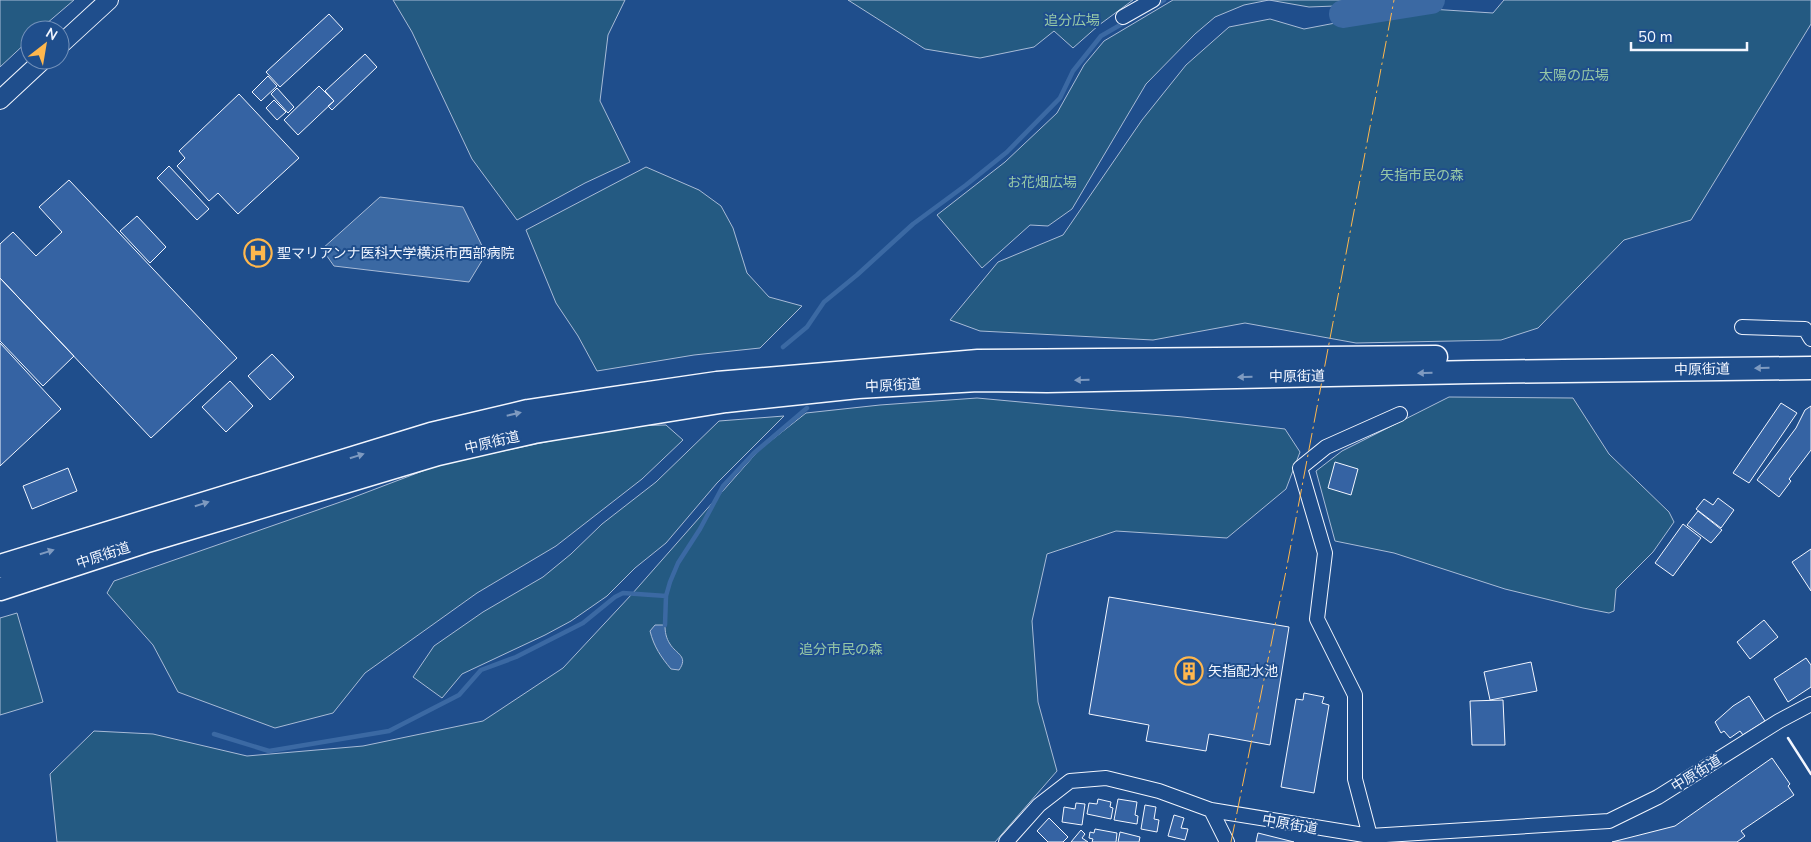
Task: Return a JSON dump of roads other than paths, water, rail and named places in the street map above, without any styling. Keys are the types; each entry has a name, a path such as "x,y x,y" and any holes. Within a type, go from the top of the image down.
{"main road":[{"name":"中原街道","path":"0,566 431,434 528,411 717,383 978,361 1811,352"},
{"name":"中原街道","path":"0,589 144,542 438,454 534,432 726,401 858,387 978,380 1057,381 1462,372 1811,368"}],"street":[{"path":"70,36 108,0"},
{"path":"1123,17 1153,0"},
{"path":"0,100 32,70"},
{"path":"1742,327 1804,329 1811,339"},
{"path":"1370,836 1355,779 1355,694 1316,619 1325,553 1300,468 1326,447 1400,414"},
{"name":"中原街道","path":"1006,842 1038,805 1070,781 1106,778 1159,791 1211,810 1370,836 1609,821 1658,797 1779,721 1811,704"},
{"path":"1211,810 1227,842"},
{"path":"1479,830 1489,842"}],"waterway":[{"path":"1156,5 1164,0"},
{"path":"1343,14 1431,0"},
{"path":"783,347 807,327 824,302 913,224 1007,152 1060,98 1073,71 1101,36 1127,21"},
{"path":"214,734 269,751 389,731 459,695 481,670 516,657 583,623 615,597 623,593 666,596 678,563 700,529 723,486 754,453 807,408"},
{"path":"665,625 666,596"}],"place":[{"name":"聖マリアンナ医科大学横浜市西部病院","path":"258,253"},
{"name":"矢指配水池","path":"1189,671"}],"park label":[{"name":"追分広場","path":"1072,20"},
{"name":"太陽の広場","path":"1574,75"},
{"name":"矢指市民の森","path":"1422,175"},
{"name":"お花畑広場","path":"1042,182"},
{"name":"追分市民の森","path":"841,649"}]}
